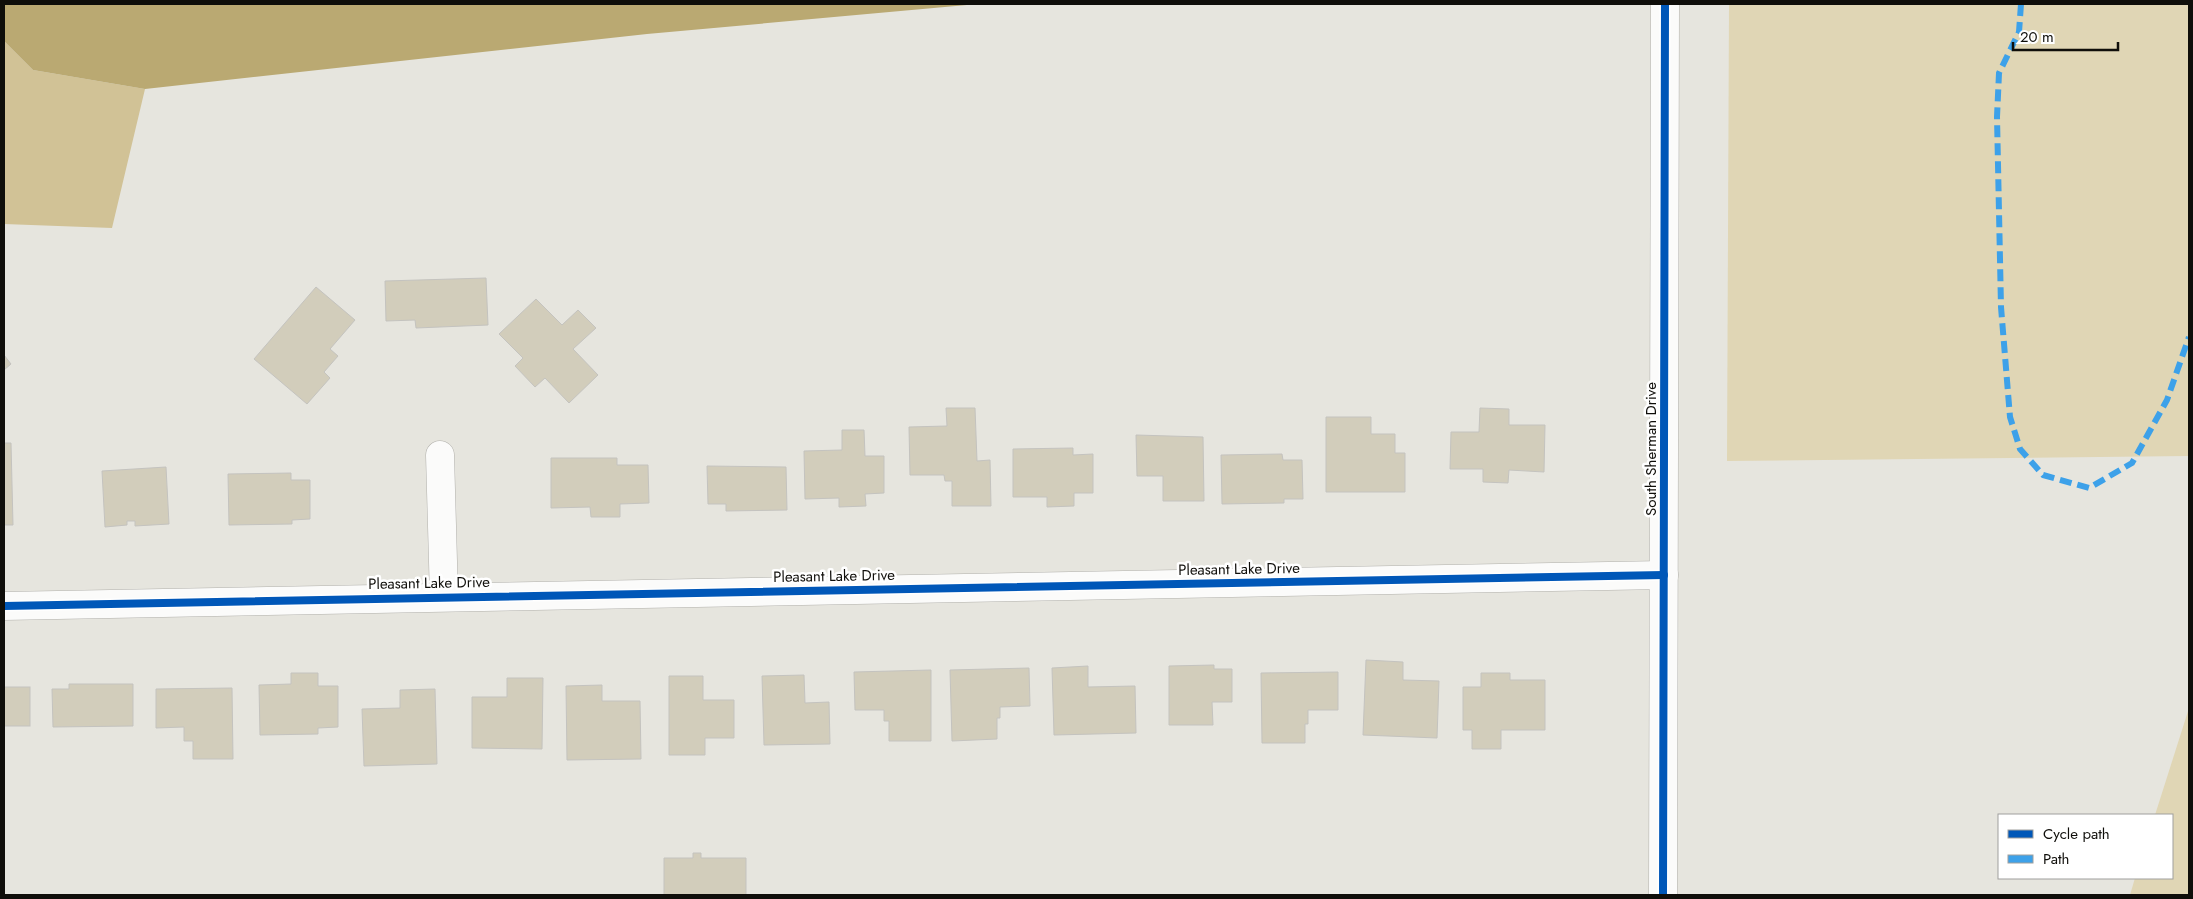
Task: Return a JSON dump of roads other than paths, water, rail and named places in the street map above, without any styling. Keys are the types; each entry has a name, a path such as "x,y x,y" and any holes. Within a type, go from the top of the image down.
{"street":[{"name":"South Sherman Drive","path":"1663,895 1665,4"},
{"path":"440,455 444,597"},
{"name":"Pleasant Lake Drive","path":"4,606 1664,574"}]}
